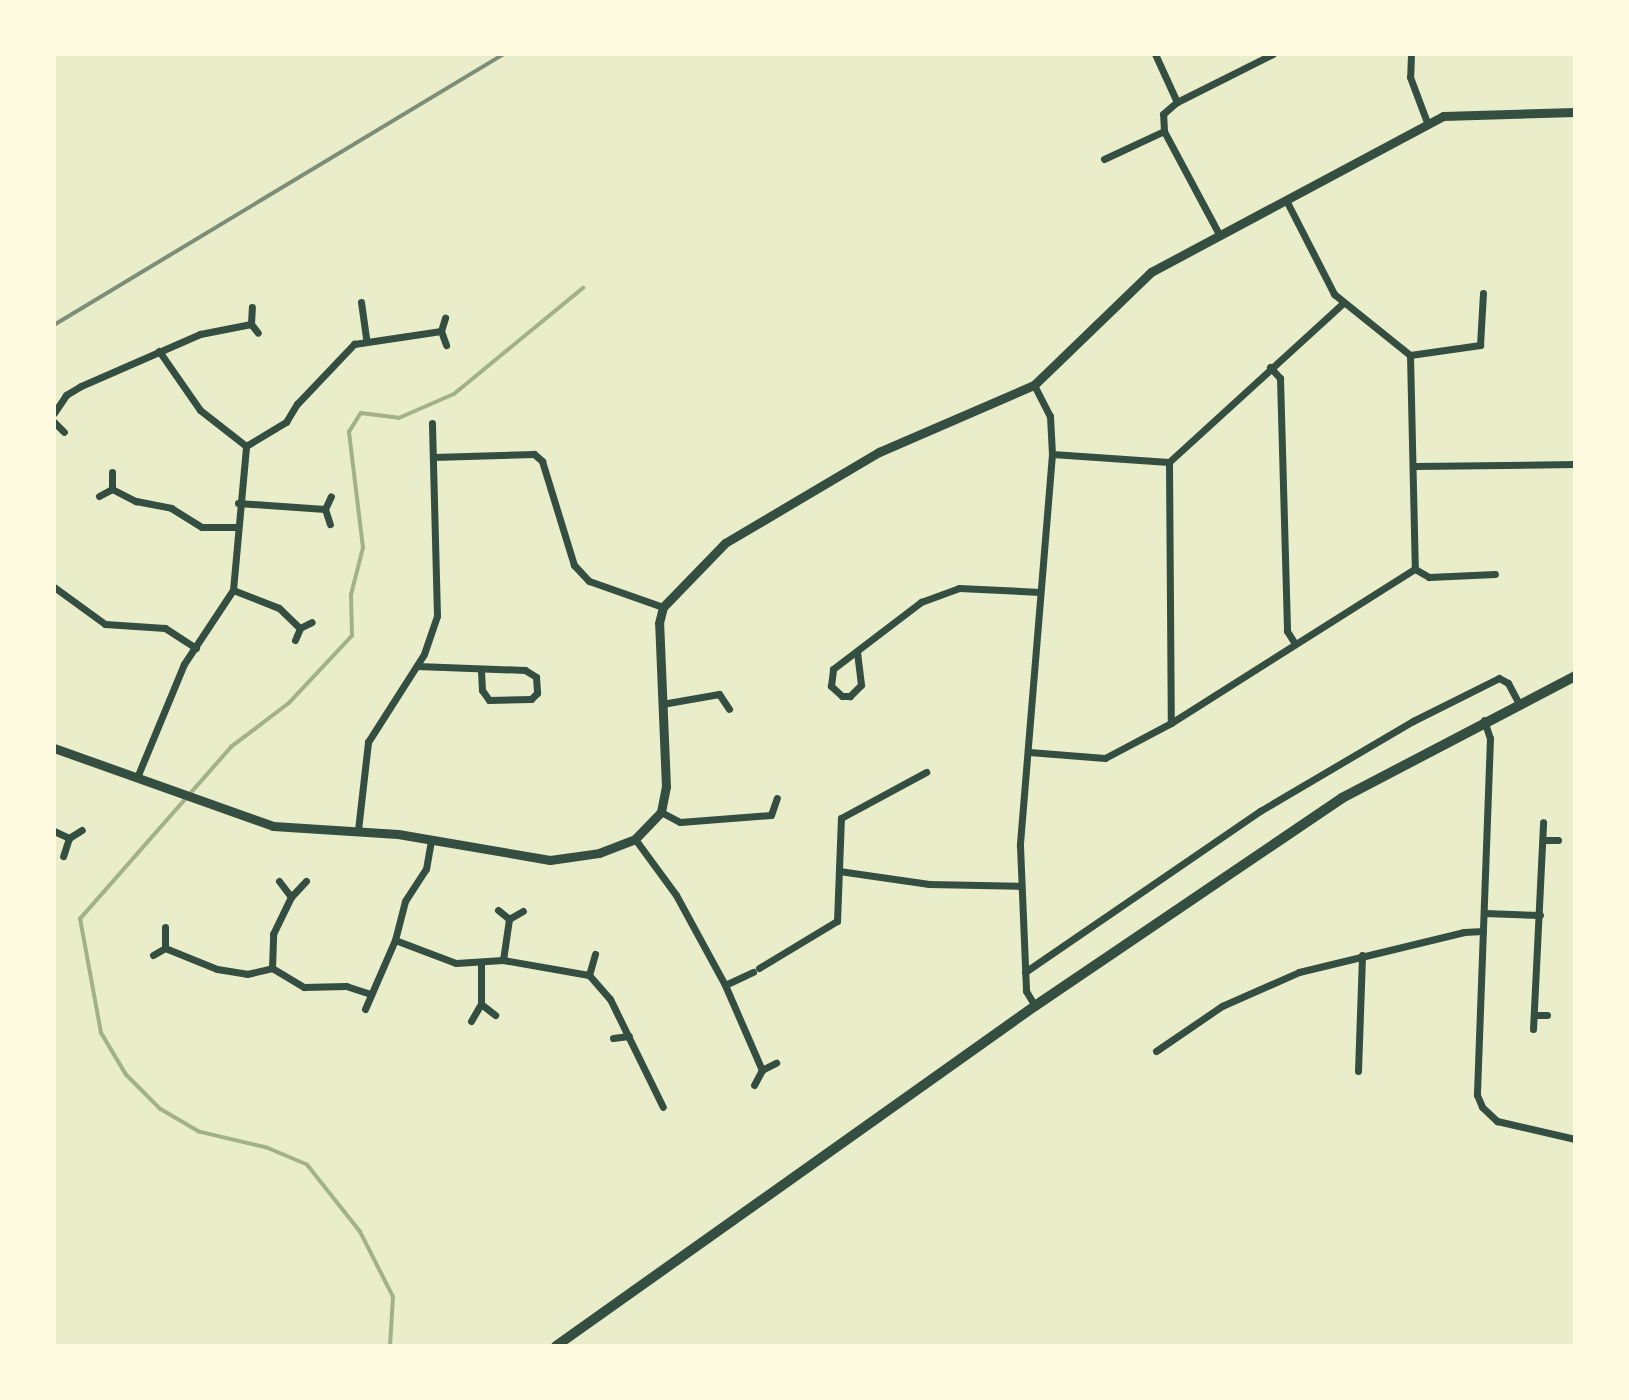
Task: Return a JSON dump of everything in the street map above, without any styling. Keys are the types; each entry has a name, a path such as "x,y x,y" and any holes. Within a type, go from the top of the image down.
{"main road":[{"path":"556,1346 1035,1006 1342,798 1518,702 1575,676"}],"street":[{"path":"1155,54 1177,102"},
{"path":"1220,236 1164,131 1163,114 1177,102 1273,54"},
{"path":"1411,54 1410,77 1428,125"},
{"path":"54,748 138,775 273,826 358,830 431,839 550,860 600,853 635,839 661,812 666,787 659,623 663,607 725,543 772,513 893,445 1034,385 1151,272 1428,125 1455,114 1575,112"},
{"path":"1104,159 1164,131"},
{"path":"1286,201 1343,303 1410,355 1480,345 1483,293"},
{"path":"361,302 366,339"},
{"path":"1052,454 1169,461 1343,303"},
{"path":"252,307 251,324 258,333"},
{"path":"445,318 441,331 446,345"},
{"path":"54,413 66,395 80,386 200,334 251,324"},
{"path":"246,446 281,428 341,355 366,339 441,331"},
{"path":"159,351 200,410 246,446"},
{"path":"1410,355 1416,466 1415,569"},
{"path":"1270,367 1280,378 1287,631 1295,644"},
{"path":"1034,385 1050,416 1052,454 1021,886 1027,995 1035,1006"},
{"path":"54,422 64,432"},
{"path":"358,830 368,742 417,666 433,635 437,616 432,423"},
{"path":"138,775 184,664 233,590 238,503 246,446"},
{"path":"433,457 534,454 542,461 575,565 589,581 663,607"},
{"path":"1169,461 1171,723"},
{"path":"1416,466 1575,464"},
{"path":"112,472 112,489"},
{"path":"112,489 142,504 171,508 202,527 236,527"},
{"path":"99,496 112,489"},
{"path":"330,524 325,509 331,496"},
{"path":"238,503 325,509"},
{"path":"1029,752 1105,758 1171,723 1415,569"},
{"path":"1415,569 1429,577 1495,574"},
{"path":"54,587 105,624 165,628 197,648"},
{"path":"857,652 861,685 850,695 842,696 834,690 829,677 836,665 939,593 960,588 1040,592"},
{"path":"233,590 279,608 300,628"},
{"path":"295,640 300,628 312,622"},
{"path":"417,666 481,671 525,670 536,677 537,693 531,699 489,700 482,690 481,671"},
{"path":"1025,972 1260,811 1413,721 1499,678 1508,683 1518,702"},
{"path":"662,704 719,694 729,709"},
{"path":"1484,720 1490,738 1479,1101 1497,1121 1575,1139"},
{"path":"725,985 756,970 836,921 841,818 926,772"},
{"path":"661,812 680,822 771,815 777,798"},
{"path":"1533,1029 1543,822"},
{"path":"63,856 69,838 82,830"},
{"path":"54,831 69,838"},
{"path":"365,1009 395,940 405,901 425,869 431,839"},
{"path":"635,839 676,895 725,985 762,1070"},
{"path":"1543,840 1558,839"},
{"path":"839,871 929,884 1021,886"},
{"path":"279,881 291,897"},
{"path":"272,968 273,934 291,897 306,881"},
{"path":"498,910 509,919"},
{"path":"509,919 523,911"},
{"path":"1484,913 1539,915"},
{"path":"503,960 509,919"},
{"path":"165,927 165,948"},
{"path":"1156,1051 1204,1017 1300,972 1362,955 1483,932"},
{"path":"395,940 456,962 481,964 503,960 589,975 610,999 663,1107"},
{"path":"153,955 165,948 233,972 272,968 304,987 346,986 370,994"},
{"path":"589,975 595,954"},
{"path":"1358,1071 1362,955"},
{"path":"471,1021 481,1004 481,964"},
{"path":"481,1004 495,1015"},
{"path":"1534,1015 1547,1015"},
{"path":"613,1038 629,1035"},
{"path":"754,1085 762,1070 776,1063"}],"waterway":[{"path":"390,1346 393,1297 360,1232 307,1165 267,1148 199,1132 160,1109 126,1075 101,1033 80,919 231,747 289,703 352,636 351,595 363,548 349,432 361,413 399,418 454,394 583,288"}],"railway":[{"path":"54,325 504,54"}]}
